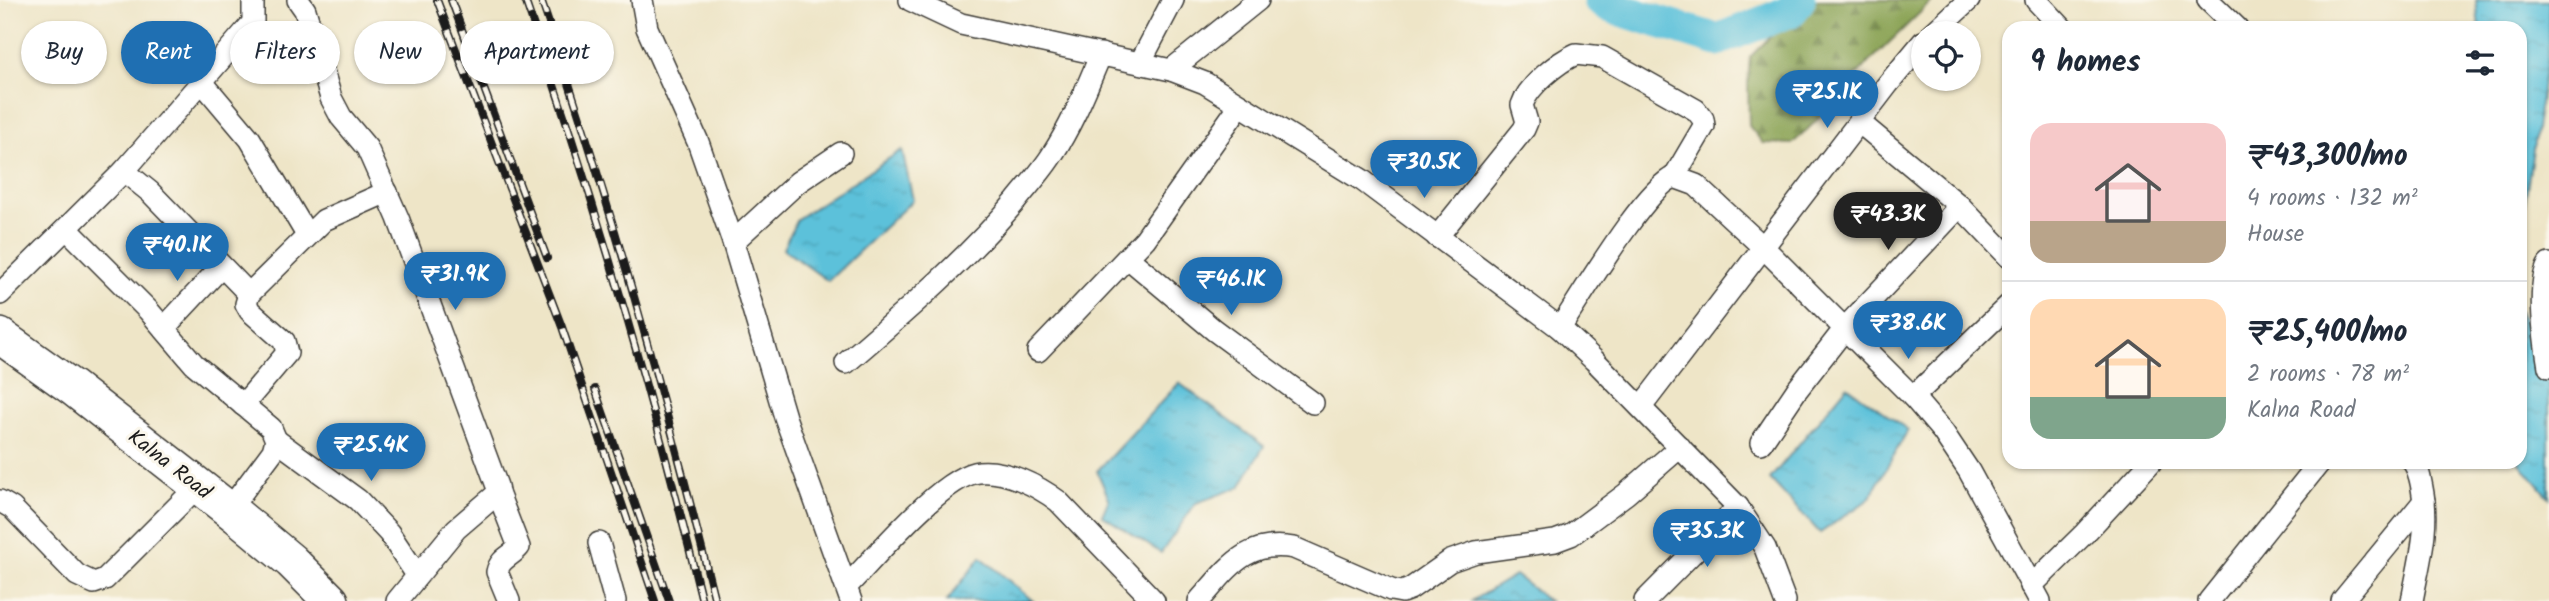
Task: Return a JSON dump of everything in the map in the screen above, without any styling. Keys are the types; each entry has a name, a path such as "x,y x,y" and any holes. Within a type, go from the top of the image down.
{"main road":[{"name":"Kalna Road","path":"0,336 73,388 229,510 291,561 331,601"}],"street":[{"path":"216,66 249,27 254,7 274,0"},
{"path":"298,0 305,10 331,98 341,117 367,148 387,192 519,547 503,559 497,572 509,601"},
{"path":"642,0 647,28 698,142 733,242 785,417 849,594 939,492 963,476 980,471 1014,477 1041,488 1058,500 1154,601"},
{"path":"910,0 961,24 1171,70 1205,83 1362,180 1560,328 1641,407 1738,507 1765,548 1785,601"},
{"path":"1140,63 1173,0"},
{"path":"1171,70 1258,0"},
{"path":"1946,21 1969,0"},
{"path":"2209,0 2230,21"},
{"path":"2046,3 2058,21"},
{"path":"846,363 926,294 992,229 1023,192 1051,157 1075,116 1101,54"},
{"path":"1437,237 1524,130 1527,122 1522,105 1526,95 1553,68 1576,54 1602,57 1696,110 1703,119 1704,126 1674,177 1666,180 1628,225 1560,328"},
{"path":"1641,407 1911,57"},
{"path":"0,294 124,171 200,84"},
{"path":"204,84 250,139 307,235"},
{"path":"1038,351 1145,239 1240,105"},
{"path":"1859,122 1960,206 2002,250"},
{"path":"733,242 798,182 841,153"},
{"path":"124,171 150,192 249,294"},
{"path":"1674,177 1696,185 1846,327 1913,397 1943,432 1969,471 2036,594 2085,533 2144,469"},
{"path":"243,405 287,353 284,341 250,311 246,304 249,294 307,235 332,215 387,192"},
{"path":"1761,443 1796,391 1846,327 1960,206"},
{"path":"67,229 164,328 194,364 271,428 276,440 358,500 389,533 417,575"},
{"path":"1128,258 1214,331 1313,403"},
{"path":"2549,264 2543,276 2544,331 2549,367"},
{"path":"164,328 221,267"},
{"path":"1913,397 2002,312"},
{"path":"229,510 273,450 276,440"},
{"path":"1199,601 1235,560 1259,547 1277,545 1294,548 1391,590 1399,596 1450,561 1476,552 1555,541 1571,535 1626,494 1680,447"},
{"path":"2209,601 2314,469"},
{"path":"2412,601 2426,529 2424,500 2417,469"},
{"path":"0,501 12,508 77,575 98,592 105,579 198,486"},
{"path":"397,601 456,529 498,493"},
{"path":"2342,601 2424,500"},
{"path":"1645,601 1738,507"},
{"path":"599,543 615,601"}],"green space":[{"path":"1807,0 1933,0 1861,70 1792,144 1763,143 1749,126 1750,57"}],"water":[{"path":"2476,0 2549,0 2548,51 2527,188 2527,21 2478,21"},
{"path":"902,150 913,200 828,281 783,249 797,219"},
{"path":"2527,328 2549,385 2549,497 2525,469"},
{"path":"1179,383 1264,446 1240,487 1196,503 1161,553 1102,515 1109,499 1097,471"},
{"path":"1847,386 1908,430 1869,499 1820,533 1770,479"},
{"path":"981,557 1033,601 947,601"},
{"path":"1515,575 1549,601 1472,601 1473,600"}],"waterway":[{"path":"1599,0 1608,6 1717,40 1791,11 1799,0"}],"railway":[{"path":"437,0 562,327 655,601"},
{"path":"451,0 547,258"},
{"path":"525,0 575,148 621,298 702,601"},
{"path":"541,0 635,299 715,601"},
{"path":"595,389 669,601"}]}
